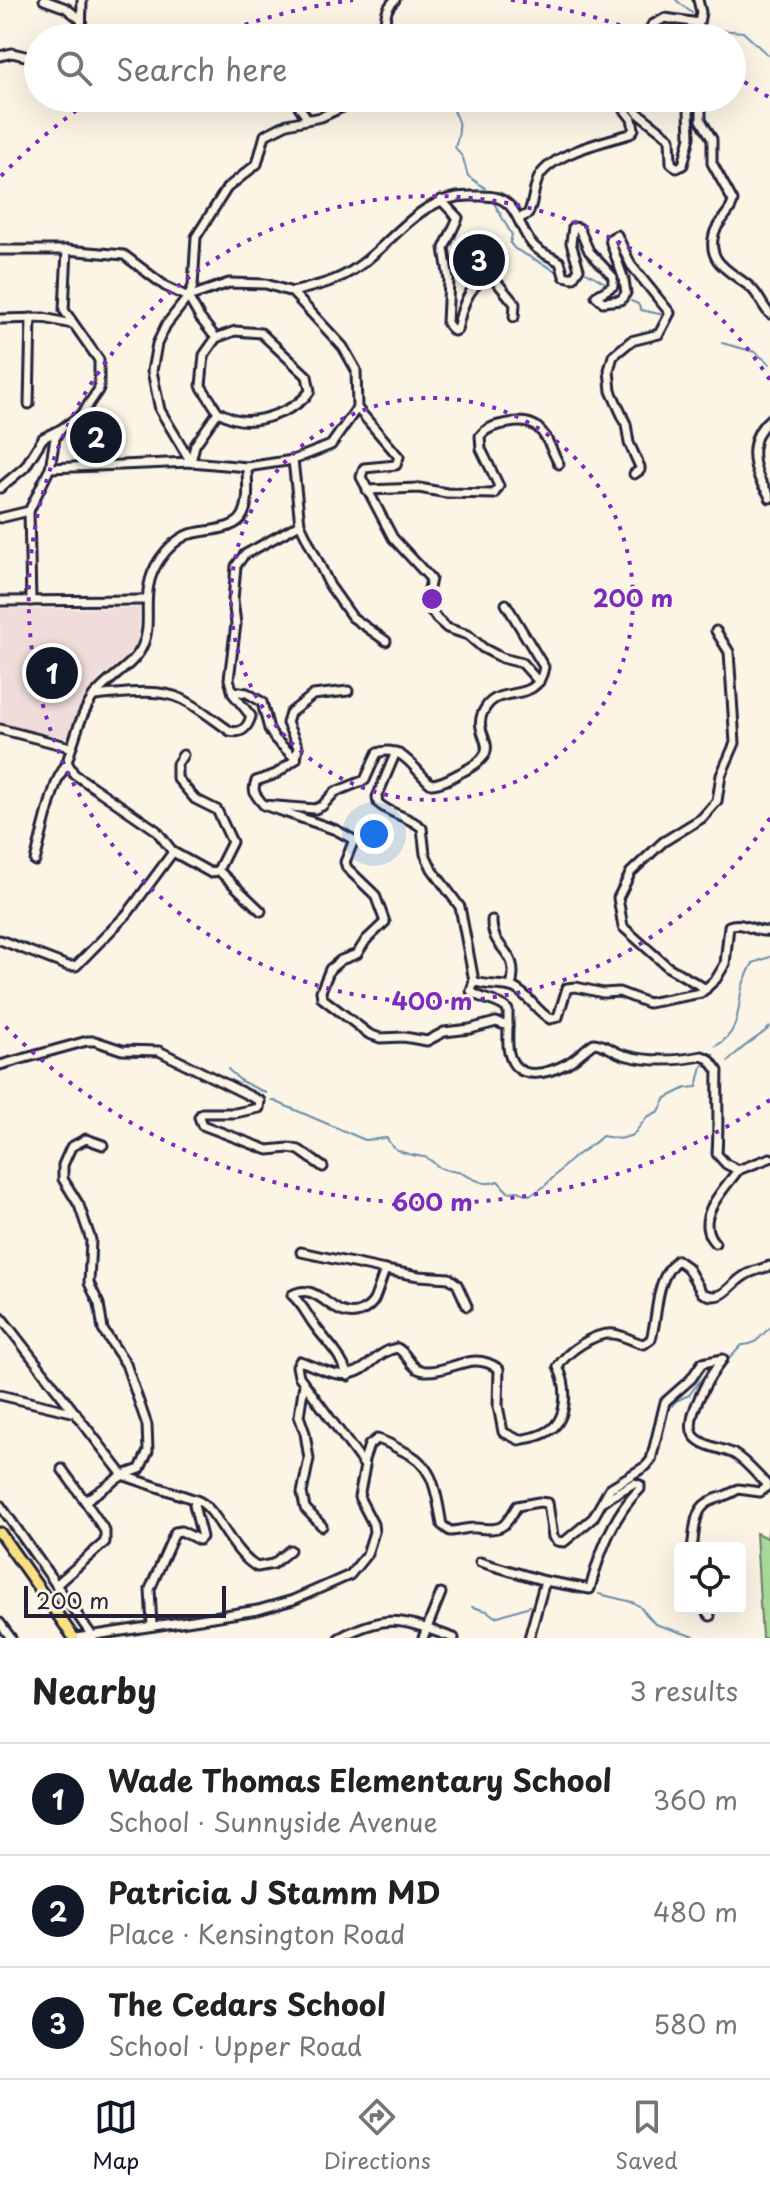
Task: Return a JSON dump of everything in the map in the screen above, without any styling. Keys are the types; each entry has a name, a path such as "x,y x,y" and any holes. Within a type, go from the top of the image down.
{"main road":[{"path":"0,1533 75,1638"}],"street":[{"path":"44,0 66,8 80,19"},
{"path":"80,24 82,0"},
{"path":"385,24 388,6 395,0"},
{"path":"654,24 665,18 699,23 701,12 698,0"},
{"path":"0,56 12,53 24,56"},
{"path":"303,112 307,118"},
{"path":"191,462 160,410 152,371 157,344 166,325 193,286 196,237 230,184 257,164 265,135 287,124 332,112"},
{"path":"520,218 528,214 537,181 548,166 565,155 630,134 634,129 626,112"},
{"path":"637,112 670,138 671,163 677,168 683,165 690,137 689,112"},
{"path":"701,112 701,120 712,139 712,163 733,201 731,210 714,235 715,256 728,272 753,289 770,314"},
{"path":"292,292 331,282 353,270 402,226 454,195 497,197 520,218 526,236 535,248 560,262 564,276 568,278 573,278 579,269 571,234 573,227 579,228 589,251 613,277 613,286 596,296 603,302 621,300 626,293 610,239 617,235 631,265 670,313 659,334 631,341 613,356 609,370 611,391 640,467 634,474"},
{"path":"441,200 458,218 444,248 449,280 447,323 454,331 457,330 470,293 477,283 486,278 496,281 515,304 514,317"},
{"path":"0,250 67,250 124,255 165,286 188,297 216,338"},
{"path":"0,488 25,467 47,435 82,414 99,389 99,360 91,344 72,324 63,304 67,250"},
{"path":"50,468 191,462 247,467 293,460 331,445 357,408 356,370 332,333 292,292 266,284 229,283 188,297"},
{"path":"44,318 63,304"},
{"path":"29,404 31,318"},
{"path":"0,319 44,318 72,324"},
{"path":"235,331 261,333 307,376 310,391 304,400 285,411 261,418 238,420 218,412 201,386 204,355 216,338 235,331"},
{"path":"357,408 399,457 396,465 391,467 364,468 361,477 393,538 431,579 428,593 430,609 447,628 468,635 502,658 522,663 539,682"},
{"path":"191,462 195,445 218,412"},
{"path":"770,419 754,438 753,450 760,481 770,498"},
{"path":"367,490 419,488 447,493 494,494 499,486 481,449 480,436 488,428 525,420 536,424 559,464"},
{"path":"31,601 29,511 50,468 53,447 61,429"},
{"path":"39,445 53,447"},
{"path":"293,460 300,524 330,586 352,617 386,641"},
{"path":"35,861 57,780 93,696 143,647 146,600 152,575 170,546 189,534 234,525 241,520 248,500 247,467"},
{"path":"0,518 29,511"},
{"path":"93,696 168,695 182,699 230,731 237,733 244,730 251,716 235,697 229,679 236,624 233,600 236,566 244,555 300,524"},
{"path":"0,601 146,600"},
{"path":"264,805 304,810 322,806 335,792 365,780 377,753 384,750 404,756 431,784 478,765 487,750 482,714 488,702 530,690 539,682 544,667 506,604"},
{"path":"706,989 668,967 623,927 618,898 631,872 663,842 702,818 717,801 721,775 735,743 729,652 716,631"},
{"path":"233,691 247,693 262,702 269,729 296,759"},
{"path":"348,691 313,695 290,713 287,723 298,747 296,759 276,774 256,781 253,787 264,805 354,840 345,862 347,868 369,887 384,914 382,927 370,935 357,954 341,960 330,969 321,991 322,998 369,1034 380,1038 404,1037 427,1041 444,1032 496,1022 508,1026"},
{"path":"0,729 70,747"},
{"path":"396,752 377,797 378,803 422,828 425,854 432,869 460,907 474,981 471,991 475,996 503,1004 508,1010 509,1053 515,1066 528,1074 539,1074 568,1063 594,1043 603,1044 622,1055 655,1061 702,1056 709,1059 718,1071 717,1154 726,1164 738,1170"},
{"path":"67,762 74,774 156,830 173,852 211,873 218,870 232,842 217,810 195,799 177,778 177,764 183,755"},
{"path":"0,940 68,966 76,966 128,913 173,852"},
{"path":"218,870 261,911"},
{"path":"492,920 492,933 513,961 515,970 511,987"},
{"path":"474,981 511,987 550,1019 558,1017 567,988 619,992 648,1003 687,997 706,989 721,973 725,964 729,926 737,924 761,932 770,931"},
{"path":"1,1064 87,1041 122,1050 159,1051 260,1101 259,1108 251,1111 202,1113 199,1117 202,1125 268,1150 299,1150 323,1167"},
{"path":"85,1501 144,1464 149,1444 147,1425 126,1364 103,1330 99,1304 89,1283 91,1240 79,1205 66,1186 62,1172 67,1154 76,1143 86,1139 103,1145"},
{"path":"715,1243 706,1229 707,1215 738,1170 770,1158"},
{"path":"301,1252 419,1276 449,1278 457,1284 467,1306"},
{"path":"75,1638 265,1608 293,1600 350,1575 367,1554 374,1532 359,1497 365,1469 304,1384 297,1372 300,1361 348,1376 377,1356 397,1348 414,1366 425,1371 469,1361 490,1363 499,1369 498,1406 503,1432 513,1438 526,1438 550,1430 561,1414 565,1386 558,1367 563,1358 591,1340 608,1334 644,1344 651,1339 666,1273 677,1260 687,1267 702,1293 715,1296 728,1291 744,1276 770,1266"},
{"path":"348,1376 332,1344 292,1295 299,1291 315,1294 336,1311 357,1313 373,1301 385,1270"},
{"path":"0,1316 123,1475 206,1505 237,1551 257,1567 273,1564 290,1550"},
{"path":"363,1463 369,1445 377,1439 417,1457 429,1474 442,1525 450,1531 470,1528 495,1530 504,1526 517,1506 544,1502 548,1503 553,1537 564,1542 584,1528 610,1488 651,1460 665,1402 691,1379 702,1363 723,1359 712,1373 692,1415 691,1431 701,1442 738,1457 766,1487 760,1492 738,1489 726,1498 705,1504 699,1513 693,1542"},
{"path":"304,1384 299,1416 309,1459 302,1493 305,1508 322,1526"},
{"path":"0,1395 78,1414"},
{"path":"56,1585 105,1542 105,1531 62,1469"},
{"path":"480,1562 545,1581 590,1589 598,1557 621,1511 640,1485 628,1485 605,1500"},
{"path":"152,1626 150,1589 175,1532 181,1531 199,1540 202,1537 194,1505 196,1500"},
{"path":"0,1505 93,1637"},
{"path":"529,1638 545,1581"},
{"path":"423,1638 441,1593"},
{"path":"339,1638 361,1627 384,1621 403,1621 454,1638"},
{"path":"0,1623 11,1638"}],"shaded area":[{"path":"140,608 138,637 134,647 84,697 66,738 0,724 0,609"}],"green space":[{"path":"770,1522 770,1638 762,1638 756,1533 767,1538"}],"waterway":[{"path":"676,0 692,13"},
{"path":"746,35 770,57"},
{"path":"455,112 459,124 455,147 463,158 468,176 485,188"},
{"path":"494,203 512,235 510,243 515,249 556,271"},
{"path":"586,272 607,284"},
{"path":"631,301 638,304 641,310 664,315"},
{"path":"722,343 755,352 770,364"},
{"path":"716,1046 733,1028 743,985 753,963 770,957"},
{"path":"728,1062 770,1027"},
{"path":"272,1100 365,1140 387,1138 398,1150 426,1158 442,1169 484,1183 498,1181 508,1192 518,1191 528,1195 545,1185 602,1136 620,1139 633,1135 647,1117 659,1111 666,1098 686,1088 697,1087 702,1066 707,1064"},
{"path":"228,1069 241,1081 266,1093"},
{"path":"722,1366 742,1345 755,1342 770,1328"},
{"path":"672,1406 689,1395 710,1368"},
{"path":"563,1588 581,1594"},
{"path":"599,1594 632,1602 655,1624 698,1638"},
{"path":"472,1607 495,1617 530,1606"}],"place":[{"name":"The Cedars School","path":"479,260"},
{"name":"Patricia J Stamm MD","path":"96,437"},
{"name":"Wade Thomas Elementary School","path":"52,673"}]}
